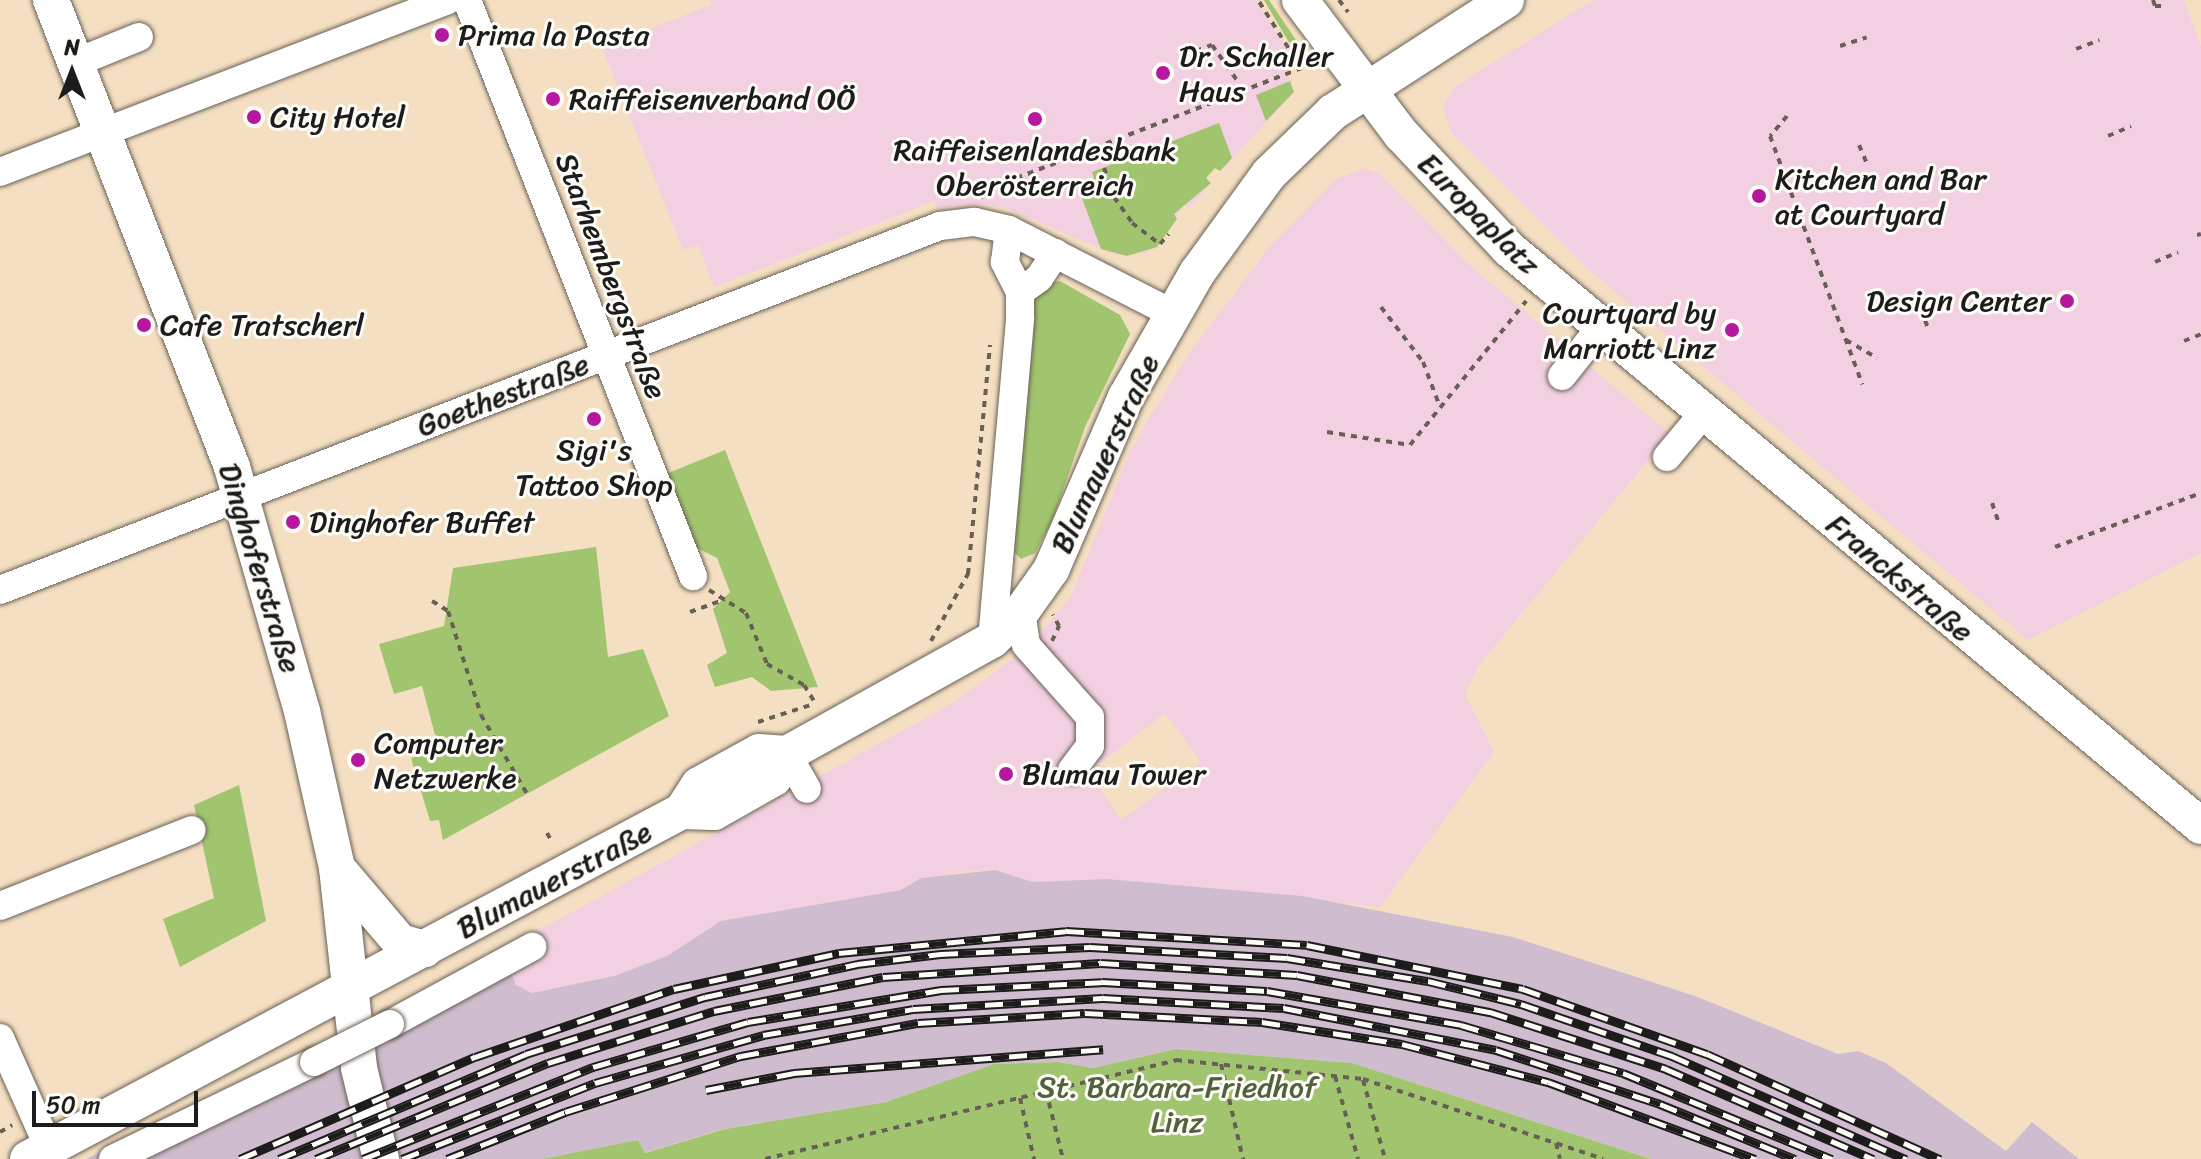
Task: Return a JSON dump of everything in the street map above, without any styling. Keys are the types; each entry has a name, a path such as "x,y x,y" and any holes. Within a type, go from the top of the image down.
{"main road":[{"name":"Dinghoferstraße","path":"51,0 240,498 302,711 337,868 359,1068 381,1159"},
{"name":"Europaplatz","path":"1300,0 1366,91 1509,249 1600,328"},
{"path":"1366,91 1506,0"},
{"name":"Blumauerstraße","path":"38,1153 682,811 714,812 774,778 787,754 1037,613 1107,436 1173,314 1269,174 1333,112 1366,91"},
{"name":"Franckstraße","path":"1600,328 2201,826"},
{"name":"Blumauerstraße","path":"337,868 400,942 425,949"}],"street":[{"path":"0,172 447,0"},
{"name":"Starhembergstraße","path":"467,0 693,576"},
{"path":"75,63 139,37"},
{"name":"Goethestraße","path":"0,590 923,230 975,222 1009,230 1173,314"},
{"path":"992,640 1014,284 1009,230"},
{"path":"1014,284 1039,278 1056,253"},
{"path":"1562,376 1600,328"},
{"path":"1667,457 1703,414"},
{"path":"1037,613 1026,645 1090,717 1090,746 1072,770"},
{"path":"787,754 807,789"},
{"path":"0,906 192,830"},
{"path":"113,1159 390,1024 532,947"},
{"path":"0,1038 38,1153"}],"path":[{"path":"979,204 983,191 1301,68 1258,0"},
{"path":"2153,0 2155,6 2165,6"},
{"path":"1840,46 1867,37"},
{"path":"2076,49 2099,40"},
{"path":"1196,51 1212,45 1239,83"},
{"path":"1787,116 1770,136 1862,384"},
{"path":"2108,136 2131,126"},
{"path":"1859,145 1867,164"},
{"path":"1104,168 1114,197 1132,223 1160,244 1169,234"},
{"path":"2155,262 2178,252"},
{"path":"1327,432 1410,445 1526,301"},
{"path":"1381,307 1423,362 1440,407"},
{"path":"1921,309 1928,328"},
{"path":"2184,341 2201,334"},
{"path":"942,623 968,574 991,337"},
{"path":"1845,340 1877,358"},
{"path":"2055,547 2201,493"},
{"path":"1992,503 1999,523"},
{"path":"693,576 746,613 773,672 804,685 816,704 748,727"},
{"path":"690,612 725,599"},
{"path":"432,601 448,611 481,715 529,797"},
{"path":"1037,613 1059,620"},
{"path":"547,833 551,840"},
{"path":"765,1159 1176,1060 1363,1079 1603,1159"},
{"path":"1221,1064 1243,1159"},
{"path":"1335,1076 1358,1159"},
{"path":"1363,1079 1385,1159"},
{"path":"1046,1091 1063,1159"},
{"path":"1020,1098 1034,1159"},
{"path":"1556,1143 1560,1159"}],"shaded area":[{"path":"710,0 1255,0 1295,61 1285,66 1294,92 1221,171 1215,168 1206,179 1211,183 1189,208 1184,205 1157,247 1145,253 1116,255 1006,208 979,204 937,208 934,201 714,287 698,245 683,250 602,47 711,5"},
{"path":"1593,0 2184,0 2201,47 2201,553 2028,640 1590,271 1450,131 1443,105 1454,87"},
{"path":"1365,168 1380,174 1466,262 1670,434 1479,665 1465,694 1494,752 1380,907 1107,879 1033,882 995,870 971,871 921,878 901,890 721,921 667,956 614,976 532,993 516,985 503,950 953,703 1033,644 1071,596 1131,449 1187,356 1271,245 1336,179","holes":["1165,713 1201,762 1121,820 1089,772"]},
{"path":"995,870 1033,882 1107,879 1302,896 1513,937 1695,996 1838,1054 1858,1051 1886,1063 2006,1151 2032,1122 2079,1159 1651,1159 1352,1063 1176,1049 1093,1068 1058,1062 994,1064 886,1102 724,1129 644,1153 638,1140 542,1159 86,1159 322,1047 503,950 516,985 532,993 614,976 667,956 721,921 901,890 921,878"}],"green space":[{"path":"1264,0 1269,0 1302,49 1296,54"},
{"path":"1290,81 1294,92 1266,121 1256,95"},
{"path":"1219,123 1232,158 1220,171 1215,168 1206,178 1211,183 1174,214 1177,219 1157,247 1127,256 1101,249 1077,185 1094,178 1092,172"},
{"path":"1060,281 1120,315 1130,334 1085,427 1053,519 1035,553 1021,559 1014,552 1033,299 1049,283"},
{"path":"725,450 818,687 771,691 752,677 715,687 707,665 727,653 713,609 730,592 717,558 689,544 661,476"},
{"path":"596,547 608,657 643,649 669,716 443,840 439,820 430,821 411,758 439,750 422,686 394,694 379,644 444,626 453,568"},
{"path":"239,785 266,921 180,967 163,919 214,898 194,805"},
{"name":"St. Barbara-Friedhof Linz","path":"1176,1049 1352,1063 1651,1159 542,1159 638,1140 645,1153 725,1129 886,1102 994,1064 1058,1062 1093,1068"}],"railway":[{"path":"240,1159 475,1057 674,989 839,953 1066,931 1307,945 1523,989 1707,1054 1940,1159"},
{"path":"279,1159 526,1054 705,997 857,964 940,954 1090,947 1287,958 1428,981 1521,1004 1672,1056 1906,1159"},
{"path":"316,1159 548,1063 714,1011 883,977 1101,963 1297,975 1490,1012 1666,1069 1873,1159"},
{"path":"363,1159 593,1067 748,1022 941,990 1102,982 1267,991 1461,1025 1623,1073 1832,1159"},
{"path":"402,1159 595,1083 763,1035 913,1009 1103,998 1284,1008 1496,1050 1660,1104 1795,1159"},
{"path":"447,1159 565,1112 741,1056 918,1023 1085,1013 1262,1022 1402,1044 1548,1082 1755,1159"},
{"path":"706,1090 794,1073 1103,1049"}],"place":[{"name":"Prima la Pasta","path":"442,35"},
{"name":"Dr. Schaller Haus","path":"1163,73"},
{"name":"Raiffeisenverband OÖ","path":"553,99"},
{"name":"City Hotel","path":"254,117"},
{"name":"Raiffeisenlandesbank Oberösterreich","path":"1035,119"},
{"name":"Kitchen and Bar at Courtyard","path":"1759,196"},
{"name":"Design Center","path":"2067,301"},
{"name":"Cafe Tratscherl","path":"144,325"},
{"name":"Courtyard by Marriott Linz","path":"1732,330"},
{"name":"Sigi's Tattoo Shop","path":"594,419"},
{"name":"Dinghofer Buffet","path":"293,522"},
{"name":"Computer Netzwerke","path":"358,760"},
{"name":"Blumau Tower","path":"1006,774"}]}
